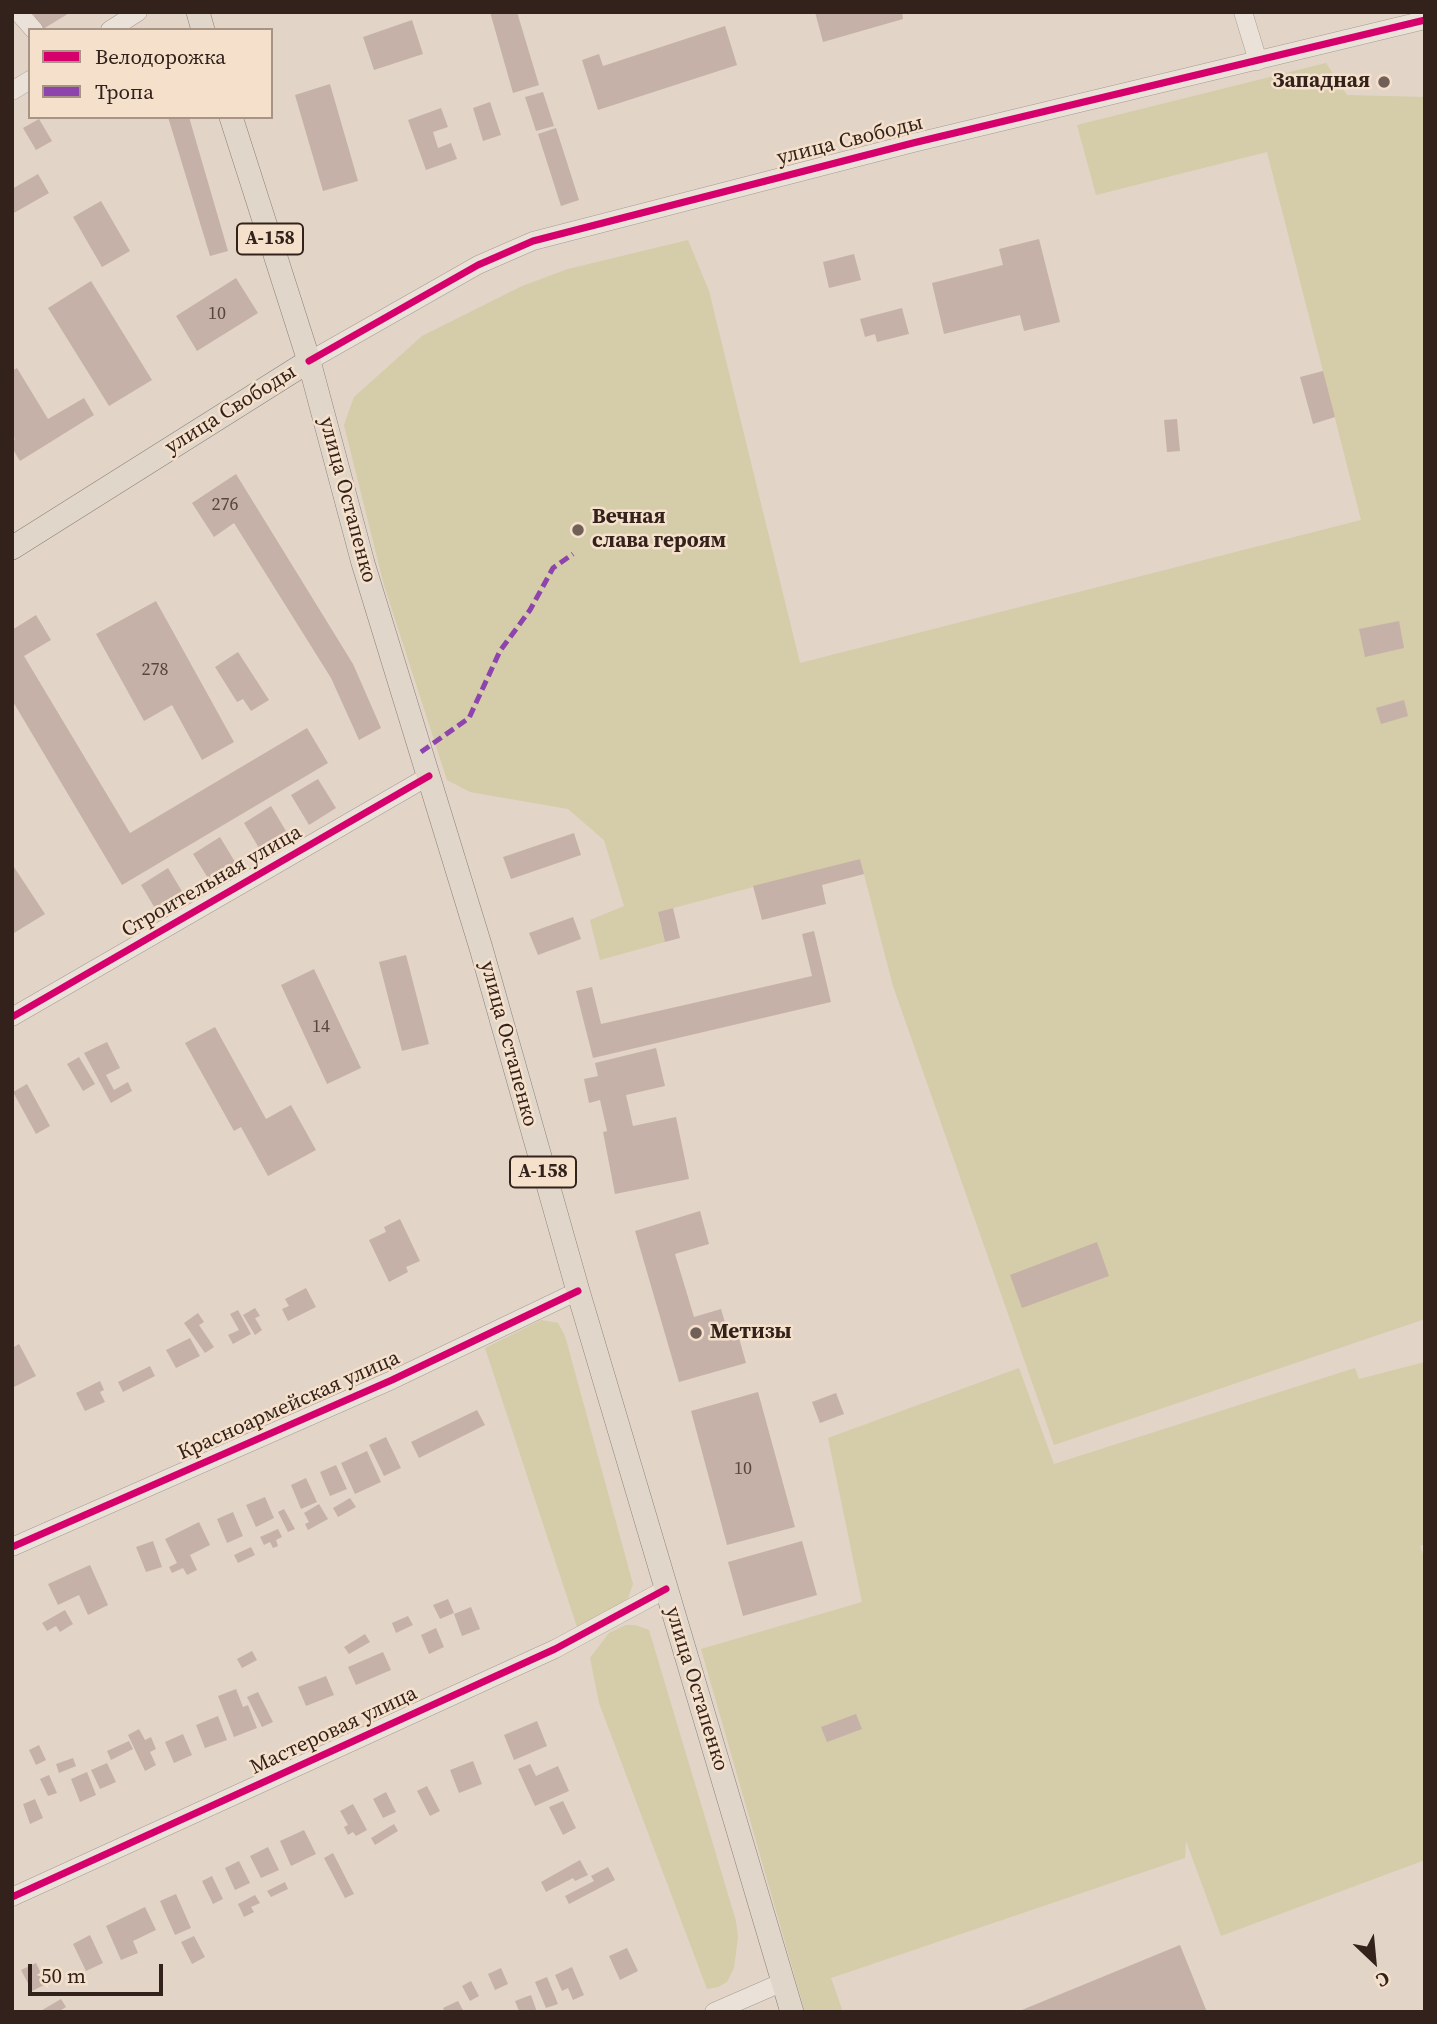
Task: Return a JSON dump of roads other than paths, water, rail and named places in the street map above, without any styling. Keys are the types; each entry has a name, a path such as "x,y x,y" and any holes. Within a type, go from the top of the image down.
{"main road":[{"name":"улица Остапенко","path":"232,119 309,361 363,563 481,947 578,1291 792,2012"},
{"name":"улица Свободы","path":"12,548 309,361"}],"street":[{"path":"18,12 32,28"},
{"path":"113,28 138,12"},
{"path":"1242,12 1258,61"},
{"name":"улица Свободы","path":"309,361 478,265 533,241 913,143 1425,20"},
{"path":"12,91 28,81"},
{"name":"Строительная улица","path":"12,1017 429,776"},
{"name":"Красноармейская улица","path":"12,1547 392,1380 578,1291"},
{"name":"Мастеровая улица","path":"12,1898 555,1649 666,1589"},
{"path":"714,2012 783,1982"}],"place":[{"name":"Западная","path":"1384,82"},
{"name":"Вечная слава героям","path":"578,530"},
{"name":"Метизы","path":"696,1333"}]}
